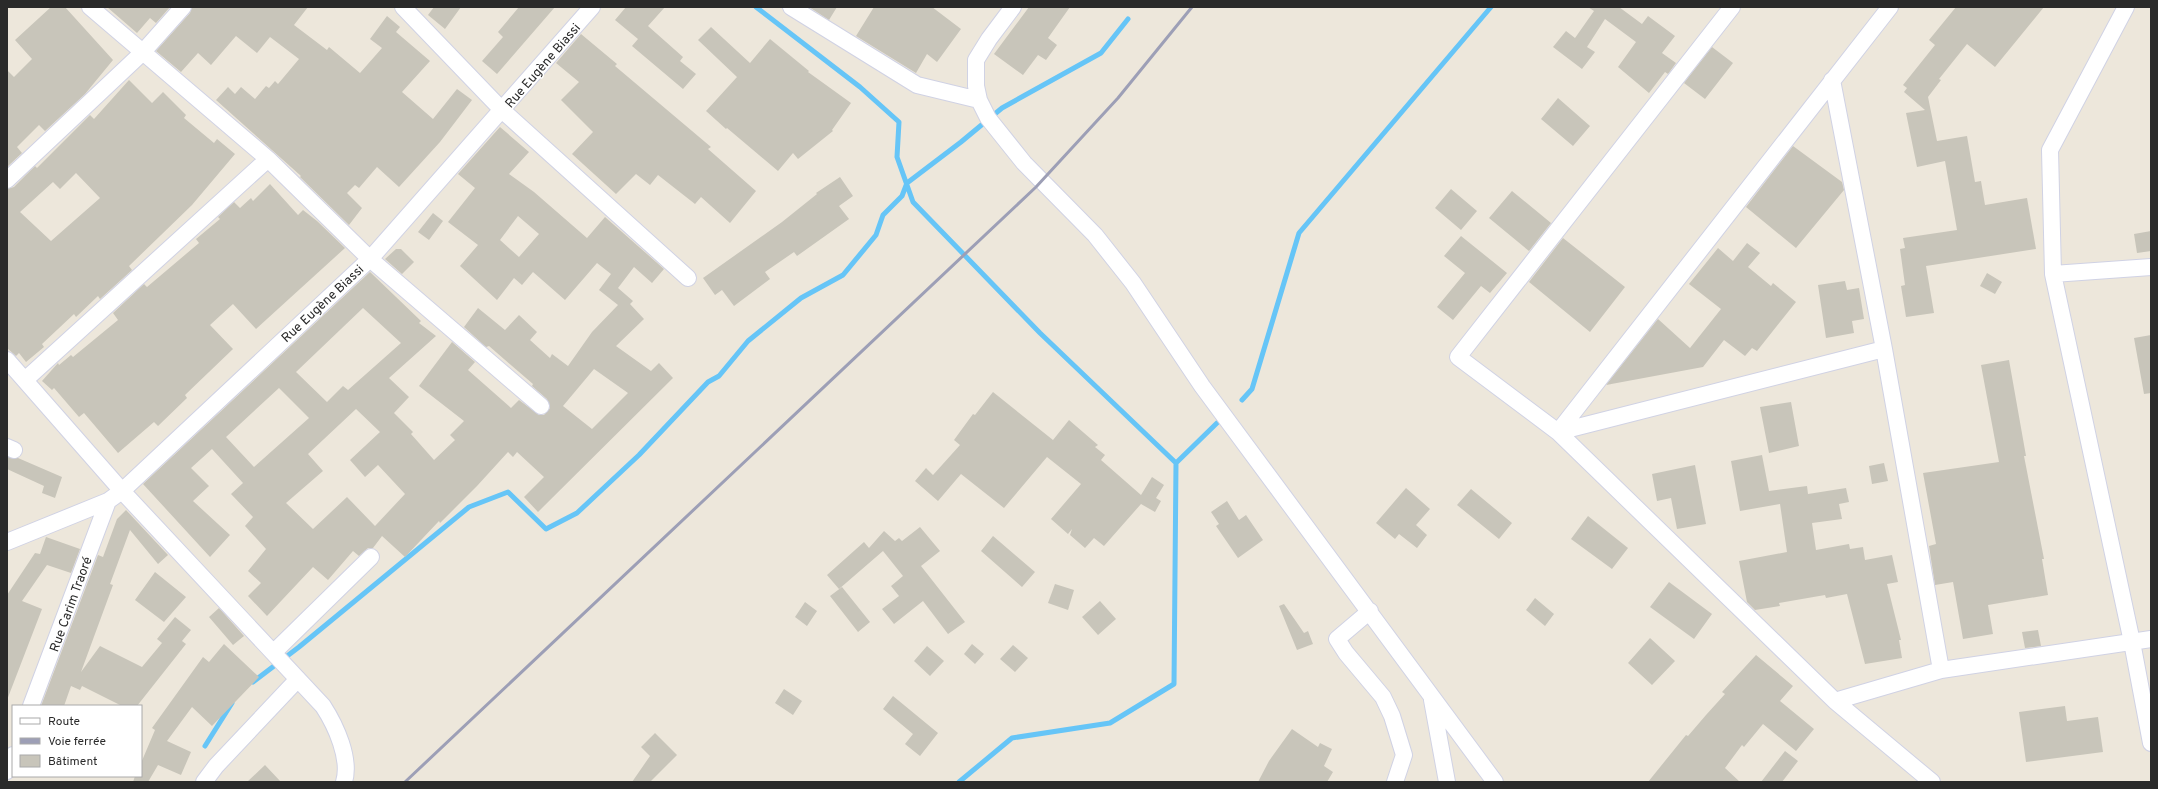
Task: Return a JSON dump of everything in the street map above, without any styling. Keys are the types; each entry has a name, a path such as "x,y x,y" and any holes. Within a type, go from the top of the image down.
{"street":[{"path":"90,7 142,53 268,159 370,259 541,406"},
{"path":"7,180 142,53 183,7"},
{"path":"403,7 503,111 688,278"},
{"name":"Rue Eugène Biassi","path":"7,542 108,501 122,491 370,259 503,111 592,7"},
{"path":"791,7 917,85 979,100"},
{"path":"1013,7 989,39 976,60 976,86 979,100 988,118 1009,146 1095,235 1133,283 1202,386 1370,611 1431,697 1495,782"},
{"path":"1732,7 1458,357 1558,432 1835,701 1932,782"},
{"path":"1558,432 1890,7"},
{"path":"2126,7 2050,150 2052,274 2132,642 2151,742"},
{"path":"1832,80 1884,349 1941,670"},
{"path":"25,380 268,159"},
{"path":"2052,274 2151,267"},
{"path":"1558,432 1884,349"},
{"path":"7,360 122,491 323,706 335,725 347,771 344,782"},
{"name":"Rue Carim Traoré","path":"31,705 108,501"},
{"path":"274,652 371,557"},
{"path":"1370,611 1337,639 1346,653 1383,697 1392,716 1404,755 1395,782"},
{"path":"1835,701 1941,670 2151,639"},
{"path":"204,782 216,766 298,679"},
{"path":"1431,697 1447,782"},
{"path":"7,771 12,758"}],"building":[{"path":"51,7 65,7 113,60 85,94 45,131 39,125 17,147 22,153 7,167 7,70 14,77 32,59 15,40"},
{"path":"107,7 170,7 156,23 150,18 137,33"},
{"path":"192,7 308,7 294,25 327,50 329,47 360,73 382,48 370,39 387,16 400,27 396,32 430,61 402,92 433,119 457,89 472,100 440,142 399,187 377,167 359,188 355,185 347,193 362,208 349,225 300,177 301,176 216,100 228,87 235,94 241,87 255,99 266,86 269,88 275,81 278,84 299,59 270,37 257,53 236,36 211,65 198,53 181,72 156,51 190,13"},
{"path":"434,7 461,7 445,29 428,15"},
{"path":"519,7 555,7 497,74 482,61 503,37 498,32"},
{"path":"626,7 665,7 648,26 683,57 680,61 696,74 683,89 632,46 638,39 615,20"},
{"path":"809,7 837,7 829,20"},
{"path":"874,7 932,7 961,29 937,62 927,54 916,73 856,36"},
{"path":"1029,7 1070,7 1048,38 1057,45 1046,60 1038,55 1023,75 994,54"},
{"path":"1588,7 1619,7 1642,24 1648,16 1675,36 1662,53 1676,63 1668,74 1665,72 1649,93 1618,67 1636,42 1605,19 1587,47 1595,52 1582,69 1553,47 1566,31 1575,38 1594,11"},
{"path":"1956,7 2044,7 1995,67 1967,44 1939,79 1941,80 1928,97 1937,141 1967,136 1975,182 1981,181 1985,205 2027,198 2036,249 1926,266 1934,313 1906,317 1901,286 1905,285 1900,249 1905,248 1903,238 1957,230 1945,161 1917,167 1906,113 1925,110 1904,92 1907,88 1903,85 1935,45 1929,40"},
{"path":"711,27 750,63 770,39 809,71 808,72 851,103 832,130 833,131 798,159 793,153 778,171 727,128 726,129 706,111 737,77 698,40"},
{"path":"581,34 617,64 615,66 711,147 708,149 756,191 730,223 701,197 695,204 658,175 650,185 636,174 616,194 572,154 593,132 561,100 579,82 556,63"},
{"path":"1712,47 1733,63 1705,99 1684,83"},
{"path":"129,80 152,103 163,92 186,115 184,118 214,143 217,139 235,154 192,205 129,266 132,270 100,299 98,296 76,317 74,314 42,344 44,347 26,362 19,353 16,356 7,348 7,189 14,187 35,166 37,168 90,115 94,119","holes":["76,173 100,198 51,241 20,212 53,182 60,189"]},
{"path":"1558,98 1590,126 1573,146 1541,119"},
{"path":"500,127 529,152 509,174 534,192 587,238 605,217 664,269 652,283 634,267 618,288 633,301 630,304 644,319 616,346 651,371 659,363 673,378 538,512 524,497 544,477 517,452 513,457 508,452 477,486 440,523 439,521 405,557 382,536 373,548 368,548 359,556 353,551 328,580 313,567 267,616 248,596 261,583 248,571 266,549 245,526 253,517 231,494 243,483 212,449 191,468 209,486 193,501 230,535 210,557 143,484 370,272 421,321 419,323 436,336 389,378 409,397 394,413 413,432 411,434 434,460 455,440 450,435 464,421 419,386 452,342 475,362 468,370 511,408 519,400 539,415 544,415 550,408 547,399 532,386 533,384 489,346 486,347 464,327 478,308 505,330 519,315 537,332 530,340 550,358 552,354 568,366 592,332 618,305 599,290 611,274 597,263 565,300 533,272 522,285 514,278 497,300 460,266 478,245 448,222 475,188 458,174","holes":["518,216 539,234 519,257 500,240","363,308 401,343 348,390 343,386 327,402 296,372","594,369 628,393 592,429 563,406","279,388 309,418 254,467 226,437","356,409 380,432 350,460 365,477 378,465 405,494 375,526 347,497 313,529 286,503 323,471 308,454"]},
{"path":"1793,146 1842,182 1844,190 1796,248 1746,207"},
{"path":"840,177 853,196 839,206 849,219 797,256 794,252 765,272 770,279 734,306 722,290 715,295 703,278 782,222 817,194 816,193"},
{"path":"270,184 298,215 303,210 317,221 345,248 256,329 233,304 210,325 233,349 185,395 187,398 158,426 154,422 118,453 84,413 79,417 54,388 52,390 42,381 58,363 59,365 71,355 73,357 118,320 113,313 144,284 147,287 199,243 196,239 220,219 218,217 234,202 240,208 251,198 253,201"},
{"path":"1451,189 1477,211 1461,230 1435,208"},
{"path":"1512,191 1551,223 1529,251 1489,218"},
{"path":"433,213 443,221 429,240 418,232"},
{"path":"2151,231 2151,251 2137,253 2134,234"},
{"path":"1461,236 1507,273 1490,293 1481,286 1453,320 1437,307 1465,273 1444,256"},
{"path":"1563,238 1625,287 1590,332 1529,282"},
{"path":"1747,243 1760,253 1748,267 1771,286 1773,283 1796,302 1757,351 1752,348 1745,356 1724,340 1703,367 1606,385 1658,319 1690,348 1721,309 1689,284 1718,248 1733,261"},
{"path":"396,249 401,249 414,262 402,274 385,259"},
{"path":"1987,273 2002,282 1995,294 1980,286"},
{"path":"1845,281 1847,290 1859,288 1864,319 1852,321 1854,333 1826,338 1818,285"},
{"path":"2151,335 2151,393 2144,394 2134,338"},
{"path":"2009,360 2026,456 2024,456 2044,559 2042,559 2048,595 1988,605 1993,634 1963,639 1953,582 1935,585 1929,546 1936,544 1923,473 1999,462 1981,365"},
{"path":"993,392 1053,440 1069,420 1098,445 1095,447 1105,455 1101,460 1141,495 1152,477 1164,485 1156,498 1161,501 1155,512 1141,504 1104,546 1094,538 1085,548 1070,535 1072,529 1068,534 1051,519 1081,484 1047,457 1004,508 961,474 938,501 915,481 926,468 933,475 960,445 954,440 973,414 975,415"},
{"path":"1791,402 1799,446 1769,453 1760,407"},
{"path":"1762,455 1769,491 1807,486 1808,494 1846,488 1849,502 1839,504 1842,519 1812,523 1816,550 1849,544 1850,549 1863,547 1865,560 1892,555 1898,582 1887,584 1901,640 1899,640 1902,658 1865,664 1847,594 1826,598 1825,595 1779,603 1780,606 1755,610 1747,602 1739,561 1787,552 1780,504 1740,511 1731,461"},
{"path":"7,457 18,458 62,477 55,498 42,493 44,486 7,469"},
{"path":"1884,463 1888,481 1872,484 1869,466"},
{"path":"1695,465 1706,524 1677,529 1671,498 1657,501 1652,474"},
{"path":"1406,488 1430,509 1416,525 1427,535 1417,548 1399,534 1395,539 1376,523"},
{"path":"1471,489 1512,523 1499,539 1457,505"},
{"path":"1227,501 1239,520 1246,515 1263,540 1238,558 1216,526 1219,524 1211,512"},
{"path":"126,510 168,555 158,564 130,530 110,584 113,585 81,672 100,646 142,667 162,643 157,639 175,617 191,630 182,641 186,644 138,705 120,705 82,686 80,690 71,686 64,705 41,705 98,555 103,557 117,519"},
{"path":"1588,516 1628,548 1612,569 1571,539"},
{"path":"920,527 940,551 921,566 965,622 948,634 923,601 894,624 882,609 899,596 891,586 903,576 883,551 839,589 827,575 864,542 869,548 884,531 895,541 899,538 902,541"},
{"path":"993,536 1035,572 1022,587 981,551"},
{"path":"46,537 80,549 71,573 47,565 22,601 42,609 7,700 7,595 35,553 40,554"},
{"path":"155,572 186,597 164,622 135,600"},
{"path":"1669,582 1712,614 1694,639 1650,607"},
{"path":"1055,584 1074,590 1068,610 1048,603"},
{"path":"842,587 870,622 858,632 830,596"},
{"path":"1535,598 1554,614 1545,626 1526,610"},
{"path":"1100,601 1116,619 1098,635 1082,617"},
{"path":"805,602 817,611 807,626 795,617"},
{"path":"1284,604 1304,633 1308,631 1313,644 1297,650 1279,606"},
{"path":"219,608 244,636 233,645 209,617"},
{"path":"2038,630 2041,646 2025,648 2022,632"},
{"path":"1650,638 1675,661 1652,685 1628,663"},
{"path":"224,644 259,677 212,726 192,707 167,741 191,752 181,775 158,765 148,782 133,782 135,777 142,777 142,761 155,730 152,728 203,657 209,662"},
{"path":"972,644 984,654 975,664 964,654"},
{"path":"1013,645 1028,658 1015,672 1000,659"},
{"path":"927,646 944,661 930,676 914,661"},
{"path":"1756,655 1793,686 1780,701 1814,729 1796,751 1763,724 1744,747 1742,745 1725,768 1740,782 1648,782 1686,735 1688,736 1725,694 1722,692"},
{"path":"784,689 802,701 793,715 775,703"},
{"path":"893,696 938,733 920,756 905,744 913,734 883,709"},
{"path":"2065,706 2067,721 2098,717 2103,752 2026,762 2019,712"},
{"path":"1292,729 1318,747 1320,743 1332,749 1324,766 1333,772 1327,782 1258,782 1269,761"},
{"path":"655,733 677,755 650,782 632,782 650,756 641,747"},
{"path":"1785,751 1798,761 1782,782 1761,782"},
{"path":"265,765 281,782 247,782"}],"waterway":[{"path":"756,7 860,87 899,122 897,157 913,202 1040,333 1176,463"},
{"path":"1242,400 1252,389 1299,233 1491,7"},
{"path":"253,682 299,647 469,507 508,492 546,529 577,513 639,455 708,382 719,376 748,341 801,298 843,275 876,235 883,215 902,196 907,183 961,142 1002,108 1101,53 1128,19"},
{"path":"959,782 1012,738 1110,723 1174,684 1176,463 1217,423"},
{"path":"205,746 232,703"}],"railway":[{"path":"405,782 1036,187 1118,98 1192,7"}]}
